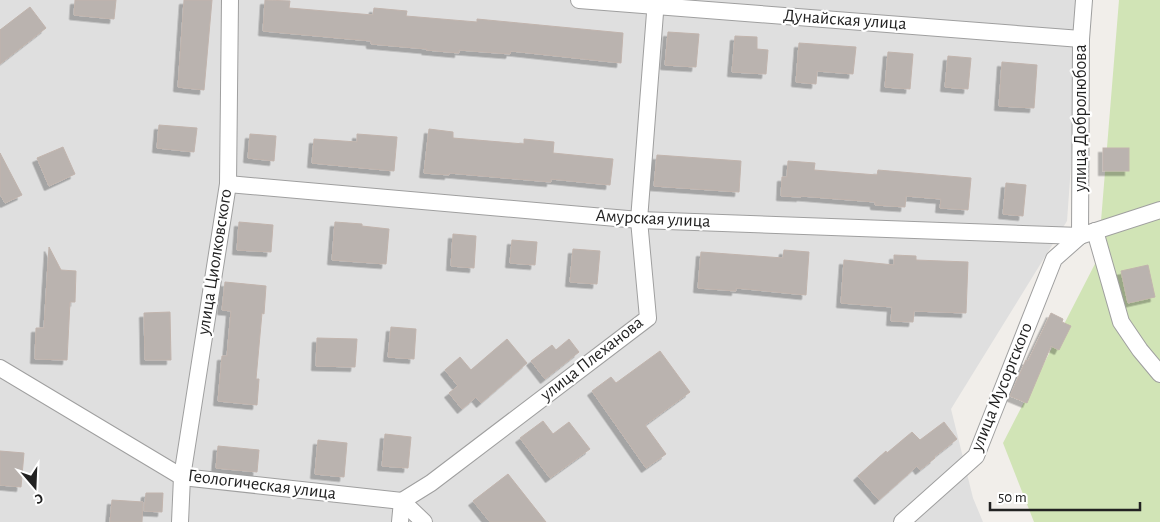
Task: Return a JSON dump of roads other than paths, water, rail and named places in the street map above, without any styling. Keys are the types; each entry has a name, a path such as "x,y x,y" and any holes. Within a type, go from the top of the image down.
{"street":[{"name":"улица Циолковского","path":"180,522 182,477 228,184 230,0"},
{"name":"Дунайская улица","path":"578,0 656,3 1081,38"},
{"name":"улица Добролюбова","path":"1084,0 1081,38 1088,233 1121,322 1140,350 1160,374"},
{"name":"улица Плеханова","path":"402,501 431,483 648,318 638,220 656,3"},
{"name":"Амурская улица","path":"228,184 638,220 1088,233"},
{"path":"1088,233 1160,210"},
{"name":"улица Мусоргского","path":"902,522 976,456 1054,259 1088,233"},
{"name":"Геологическая улица","path":"0,368 182,477 402,501"},
{"path":"400,522 402,501"},
{"path":"402,501 424,522"}]}
